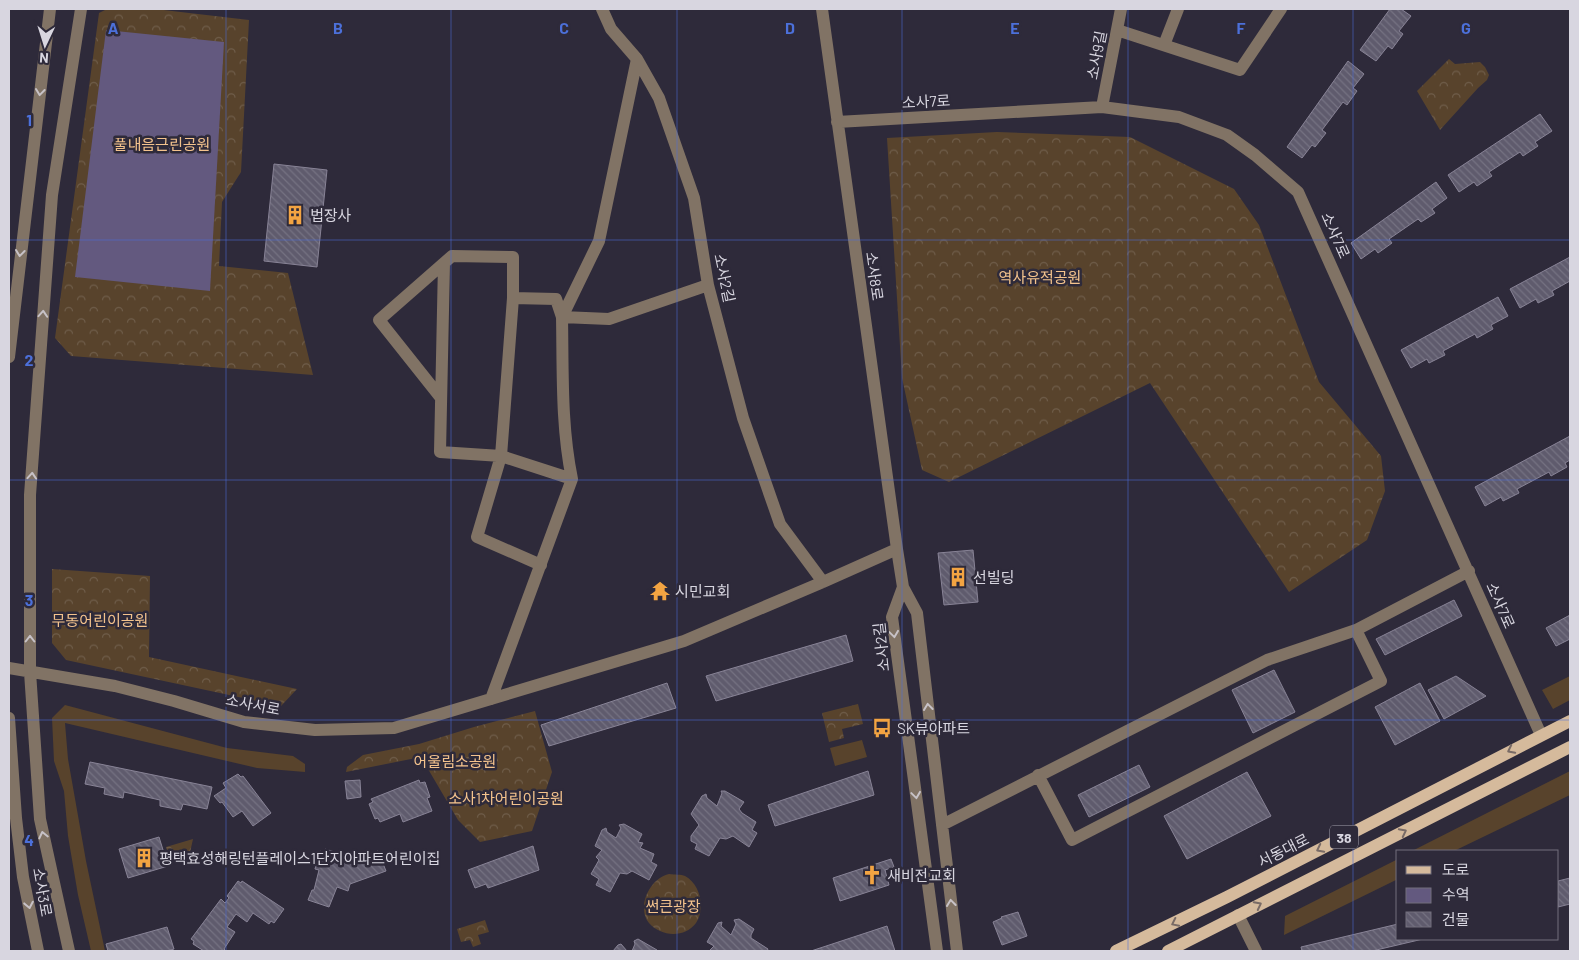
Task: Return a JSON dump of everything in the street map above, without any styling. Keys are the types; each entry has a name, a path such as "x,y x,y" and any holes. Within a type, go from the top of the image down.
{"main road":[{"name":"서동대로","path":"1116,951 1228,897 1570,721"},
{"name":"38","path":"1168,951 1570,747"}],"street":[{"path":"9,357 50,9"},
{"path":"69,951 40,820 30,672 30,495 52,195 82,9"},
{"name":"소사2길","path":"602,9 611,29 636,60 659,98 694,198 708,285 743,418 780,524 823,582"},
{"name":"소사8로","path":"822,9 903,587"},
{"name":"소사9길","path":"1102,107 1121,9"},
{"path":"1164,45 1178,9"},
{"path":"1117,30 1240,70 1281,9"},
{"path":"562,317 599,241 636,60"},
{"name":"소사7로","path":"837,122 1102,107 1179,116 1227,134 1298,192 1541,735"},
{"path":"441,398 379,320 452,256 513,257 513,298 502,456 477,537 541,565"},
{"path":"444,263 440,452 502,456 572,479"},
{"path":"562,317 609,319 708,285"},
{"path":"491,699 572,479 568,459 564,402 562,317 556,299 513,298"},
{"path":"491,699 684,641 897,549"},
{"path":"942,825 1267,660 1356,630 1469,571"},
{"path":"903,587 916,612 957,951"},
{"name":"소사2길","path":"903,587 892,617 937,951"},
{"path":"1038,775 1072,840 1381,681 1356,630"},
{"name":"소사서로","path":"9,668 115,686 244,722 315,730 394,728 491,699"},
{"name":"소사3로","path":"9,718 16,818 21,858 38,951"},
{"path":"1238,915 1256,951"}],"green space":[{"name":"풀내음근린공원","path":"107,9 155,9 249,20 241,172 222,202 219,266 288,273 313,375 71,356 55,338 99,13"},
{"path":"1449,59 1455,64 1480,62 1489,75 1487,80 1440,130 1417,91"},
{"name":"역사유적공원","path":"997,132 1130,137 1234,189 1259,225 1319,382 1381,456 1385,491 1367,540 1289,592 1150,383 949,482 922,470 902,378 887,138"},
{"name":"무동어린이공원","path":"52,569 150,576 149,657 297,689 281,706 66,660 52,643"},
{"path":"1570,676 1570,700 1553,709 1542,690"},
{"path":"858,704 863,724 842,729 844,738 829,742 822,713"},
{"path":"65,705 227,748 293,756 305,764 305,772 257,768 65,723 68,759 86,861 105,951 91,951 78,895 68,836 64,791 54,761 52,718"},
{"name":"소사1차어린이공원","path":"535,711 552,772 532,831 480,842 458,820 421,757 346,772 347,767 363,755 419,744"},
{"path":"862,740 867,757 835,766 830,748"},
{"path":"1570,771 1570,795 1456,850 1414,850"},
{"path":"193,839 189,857 171,861 166,847"},
{"path":"1396,860 1396,880 1284,935 1285,916"},
{"name":"썬큰광장","path":"669,874 683,875 690,880 698,890 701,904 701,910 696,923 686,931 673,934 654,928 645,916 644,909 647,894 651,887 656,881"},
{"path":"485,920 489,932 478,935 481,944 473,947 470,940 461,942 457,929"}],"water":[{"path":"106,30 224,42 210,291 75,277"}],"building":[{"path":"1390,9 1401,9 1411,16 1399,31 1403,34 1392,49 1388,46 1376,61 1360,50"},
{"path":"1348,61 1364,74 1353,88 1357,91 1347,105 1343,102 1322,130 1326,133 1315,147 1312,145 1302,158 1287,147"},
{"path":"1540,114 1552,131 1535,142 1538,146 1523,156 1520,152 1489,172 1492,176 1477,186 1474,182 1459,192 1448,175"},
{"name":"법장사","path":"274,164 327,170 317,267 264,261"},
{"path":"1436,182 1447,198 1432,209 1435,213 1421,222 1418,219 1389,239 1392,243 1378,253 1375,249 1361,259 1351,243"},
{"path":"1570,257 1570,281 1552,291 1554,295 1538,303 1536,299 1520,308 1510,289"},
{"path":"1498,297 1508,316 1491,325 1493,329 1477,338 1475,334 1443,351 1445,355 1429,363 1427,359 1411,368 1401,350"},
{"path":"1570,436 1570,460 1565,463 1567,467 1551,476 1549,472 1517,489 1519,493 1503,501 1501,497 1485,506 1475,487"},
{"name":"선빌딩","path":"973,550 978,602 944,605 938,553"},
{"path":"1454,600 1462,616 1385,655 1376,639"},
{"path":"1570,615 1570,639 1556,646 1546,628"},
{"path":"846,635 853,661 716,701 706,676"},
{"path":"1274,670 1295,712 1253,733 1232,690"},
{"path":"1456,676 1486,696 1444,719 1428,690"},
{"path":"667,683 676,708 549,746 541,725"},
{"path":"1420,683 1440,721 1395,745 1375,707"},
{"path":"90,762 212,787 207,809 183,804 181,810 160,806 160,800 124,792 123,798 104,794 105,788 85,784"},
{"path":"1139,765 1150,787 1089,817 1078,795"},
{"path":"868,771 874,795 775,826 768,805"},
{"path":"1247,772 1271,816 1187,859 1164,816"},
{"path":"238,774 241,777 243,776 271,813 253,826 242,811 233,817 222,802 220,803 214,796 226,788 223,783"},
{"path":"360,780 361,797 347,799 345,781"},
{"path":"419,780 420,783 425,782 430,797 427,798 432,811 403,822 400,814 380,822 378,818 375,819 369,804 373,802 371,799"},
{"path":"721,791 725,791 744,802 739,809 756,822 752,830 757,833 749,847 733,836 726,839 720,838 709,856 695,849 697,844 691,841 691,836 699,825 691,814 702,796 706,794 707,798 717,806"},
{"path":"624,824 642,834 638,842 643,843 640,848 654,854 651,862 657,865 649,880 632,871 627,874 620,873 610,892 596,885 599,879 591,874 599,860 596,857 602,850 595,846 602,830 606,828 607,832 616,838 621,828 619,825"},
{"name":"평택효성해링턴플레이스1단지아파트어린이집","path":"159,837 168,866 128,878 119,849"},
{"path":"533,846 539,870 488,888 486,884 475,888 468,870"},
{"path":"325,849 341,854 340,858 349,861 378,851 386,871 350,884 348,891 337,887 329,907 308,900 312,890 314,890 319,870 315,869 320,851 324,853"},
{"path":"891,859 894,867 885,870 889,885 840,901 833,878"},
{"path":"1570,878 1570,904 1559,907 1559,881"},
{"path":"238,881 241,883 242,881 284,909 274,923 271,921 269,924 253,913 247,922 236,914 227,927 235,932 224,949 226,951 204,951 193,944 194,941 191,939 221,899 225,903 229,898 227,896"},
{"path":"1018,912 1027,936 1002,945 993,922 1001,917"},
{"path":"739,919 754,929 751,938 768,949 767,951 709,951 714,946 707,942 718,923 722,922 721,926 731,935 736,924 734,920"},
{"path":"1396,924 1396,940 1419,940 1372,951 1302,951 1301,947"},
{"path":"887,926 895,951 811,951"},
{"path":"167,927 174,949 167,951 108,951 106,944"},
{"path":"638,939 657,950 632,951 635,944 634,941"},
{"path":"621,944 627,951 613,951 618,945"}],"place":[{"name":"법장사","path":"295,215"},
{"name":"선빌딩","path":"958,577"},
{"name":"시민교회","path":"660,591"},
{"name":"SK뷰아파트","path":"882,728"},
{"name":"평택효성해링턴플레이스1단지아파트어린이집","path":"144,858"},
{"name":"새비전교회","path":"872,875"}],"park label":[{"name":"어울림소공원","path":"455,761"}]}
